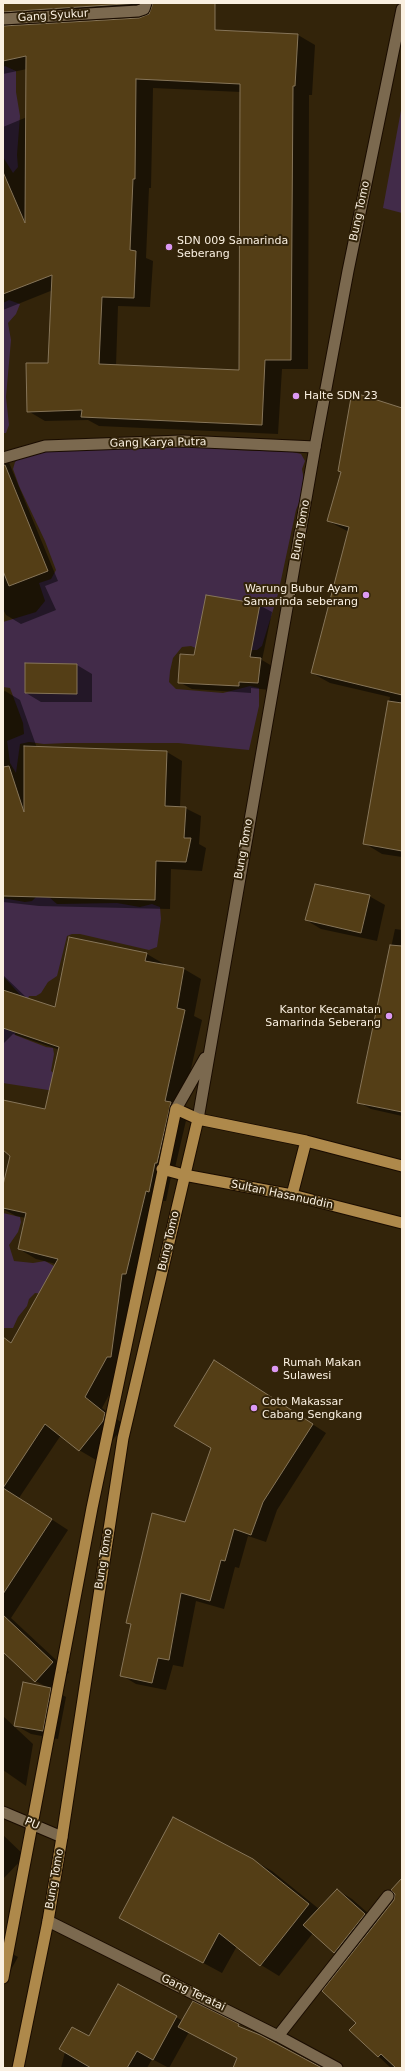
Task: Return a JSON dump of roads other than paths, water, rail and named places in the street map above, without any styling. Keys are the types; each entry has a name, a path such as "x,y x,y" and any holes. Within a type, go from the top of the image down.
{"main road":[{"path":"176,1109 198,1119 306,1141 402,1166"},
{"name":"Bung Tomo","path":"3,1978 92,1508 162,1169 176,1109"},
{"name":"Bung Tomo","path":"18,2068 48,1921 62,1837 123,1438 198,1119"},
{"path":"292,1195 306,1141"},
{"name":"Sultan Hasanuddin","path":"162,1169 184,1175 292,1195 402,1223"}],"street":[{"name":"Gang Syukur","path":"3,19 138,11 144,9 146,3"},
{"name":"Bung Tomo","path":"198,1119 208,1052 315,447 348,271 402,9"},
{"name":"Gang Karya Putra","path":"3,458 45,446 182,440 315,447"},
{"name":"Bung Tomo","path":"176,1109 208,1052"},
{"name":"PU","path":"3,1812 62,1837"},
{"path":"278,2036 388,1896"},
{"name":"Gang Teratai","path":"48,1921 278,2036 337,2068"}],"place":[{"name":"SDN 009 Samarinda Seberang","path":"169,247"},
{"name":"Halte SDN 23","path":"296,396"},
{"name":"Warung Bubur Ayam Samarinda seberang","path":"366,595"},
{"name":"Kantor Kecamatan Samarinda Seberang","path":"389,1016"},
{"name":"Rumah Makan Sulawesi","path":"275,1369"},
{"name":"Coto Makassar Cabang Sengkang","path":"254,1408"}]}
